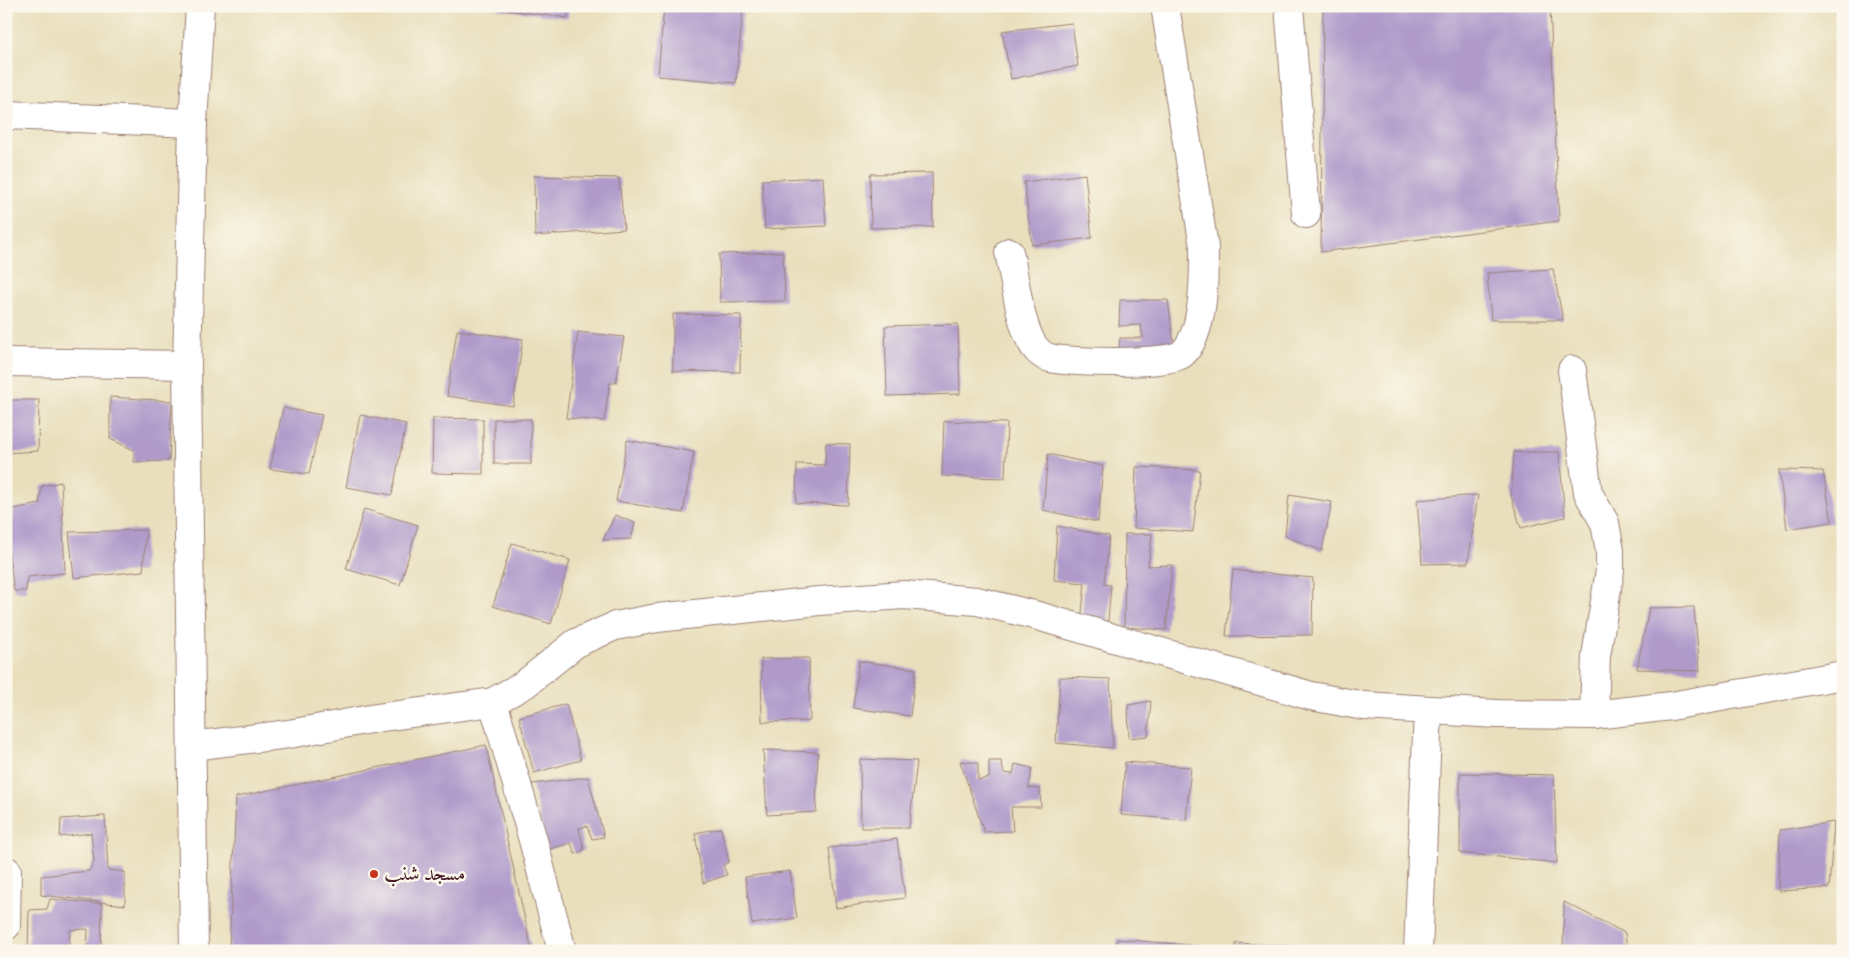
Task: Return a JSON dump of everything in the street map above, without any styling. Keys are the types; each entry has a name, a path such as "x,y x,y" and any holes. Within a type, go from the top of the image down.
{"street":[{"path":"194,951 187,365 193,123 200,6"},
{"path":"1009,252 1027,336 1038,351 1048,358 1104,362 1167,359 1181,354 1191,340 1198,318 1203,284 1204,247 1165,6"},
{"path":"1289,6 1306,214"},
{"path":"6,115 193,123"},
{"path":"6,362 187,365"},
{"path":"1572,370 1588,493 1605,523 1610,551 1610,570 1596,656 1594,715"},
{"path":"192,746 289,734 376,718 492,702 525,684 576,643 615,626 657,618 819,601 904,595 977,600 1311,696 1364,706 1594,715 1671,706 1843,675"},
{"path":"492,702 539,858 562,951"},
{"path":"1418,951 1428,710"},
{"path":"6,926 7,871"}],"building":[{"path":"498,6 569,6 568,18 498,9"},
{"path":"664,6 743,7 736,83 658,76"},
{"path":"1323,6 1550,6 1559,221 1321,252"},
{"path":"1072,23 1078,66 1011,79 1002,31"},
{"path":"932,173 933,227 871,228 870,174"},
{"path":"1085,174 1092,238 1032,245 1024,182"},
{"path":"534,176 619,178 624,229 535,236"},
{"path":"823,177 826,226 765,229 762,180"},
{"path":"783,252 785,301 720,302 719,254"},
{"path":"1553,269 1563,320 1491,320 1487,273"},
{"path":"1120,300 1168,300 1174,346 1119,352 1120,338 1143,338 1141,325 1119,326"},
{"path":"673,314 741,315 740,372 673,371"},
{"path":"958,324 960,394 887,396 885,326"},
{"path":"457,330 523,339 513,406 447,396"},
{"path":"578,332 624,337 616,383 610,383 604,421 566,418"},
{"path":"110,397 172,401 169,461 134,462 134,450 110,439"},
{"path":"6,400 39,400 38,451 6,453"},
{"path":"283,408 322,415 309,474 270,469"},
{"path":"360,415 406,424 392,495 346,487"},
{"path":"433,418 483,419 483,474 432,473"},
{"path":"494,419 531,419 531,464 494,464"},
{"path":"944,421 1007,423 1005,478 942,476"},
{"path":"627,440 694,452 683,513 616,501"},
{"path":"826,443 850,444 848,505 796,503 797,464 825,465"},
{"path":"1514,452 1559,452 1565,517 1521,528 1511,496"},
{"path":"1048,454 1103,466 1098,522 1043,510"},
{"path":"1136,467 1200,470 1193,532 1134,528"},
{"path":"1779,470 1823,471 1832,522 1787,529"},
{"path":"61,482 65,573 27,577 26,591 14,591 6,535 6,519 12,519 13,509 39,504 42,486"},
{"path":"1289,495 1332,502 1322,551 1285,536"},
{"path":"1478,495 1468,563 1422,564 1417,500"},
{"path":"364,509 418,525 400,585 346,569"},
{"path":"615,515 635,523 631,539 603,540"},
{"path":"1057,526 1109,536 1104,584 1111,585 1107,632 1081,622 1085,583 1054,580"},
{"path":"146,530 143,571 74,578 69,532"},
{"path":"1125,534 1152,534 1148,566 1172,565 1166,630 1124,627"},
{"path":"512,543 570,560 551,624 493,606"},
{"path":"1233,570 1313,578 1312,635 1226,636"},
{"path":"1694,607 1700,671 1637,669 1649,608"},
{"path":"809,658 810,721 762,722 761,659"},
{"path":"859,661 916,669 910,716 853,708"},
{"path":"1060,677 1110,679 1113,748 1056,743"},
{"path":"1151,701 1148,736 1129,738 1128,705"},
{"path":"566,704 581,760 534,773 519,717"},
{"name":"مسجد شنب","path":"486,745 532,951 229,951 236,797"},
{"path":"763,750 818,752 816,812 767,815"},
{"path":"860,759 917,761 909,828 861,828"},
{"path":"960,761 978,763 978,780 989,778 989,761 1001,761 1004,773 1013,774 1015,764 1032,768 1029,788 1040,789 1041,807 1011,807 1013,831 984,832"},
{"path":"1125,762 1191,767 1186,820 1121,815"},
{"path":"1460,773 1554,775 1557,863 1460,853"},
{"path":"588,777 604,837 592,839 587,826 579,828 584,850 575,854 571,843 547,850 532,784"},
{"path":"105,816 108,870 125,872 125,905 41,895 41,876 89,871 94,861 91,833 60,837 61,819"},
{"path":"1834,822 1829,888 1778,891 1780,830"},
{"path":"721,828 729,862 723,865 727,875 703,883 695,833"},
{"path":"897,839 905,898 836,908 829,848"},
{"path":"790,871 797,918 752,924 745,877"},
{"path":"50,899 102,904 101,951 87,951 88,929 70,930 69,944 58,946 58,951 28,951 29,910 47,909"},
{"path":"1564,902 1625,933 1627,951 1563,951"},
{"path":"1117,939 1201,946 1201,951 1117,951"},
{"path":"1236,943 1314,947 1314,951 1236,951"}],"place":[{"name":"مسجد شنب","path":"374,874"}]}
